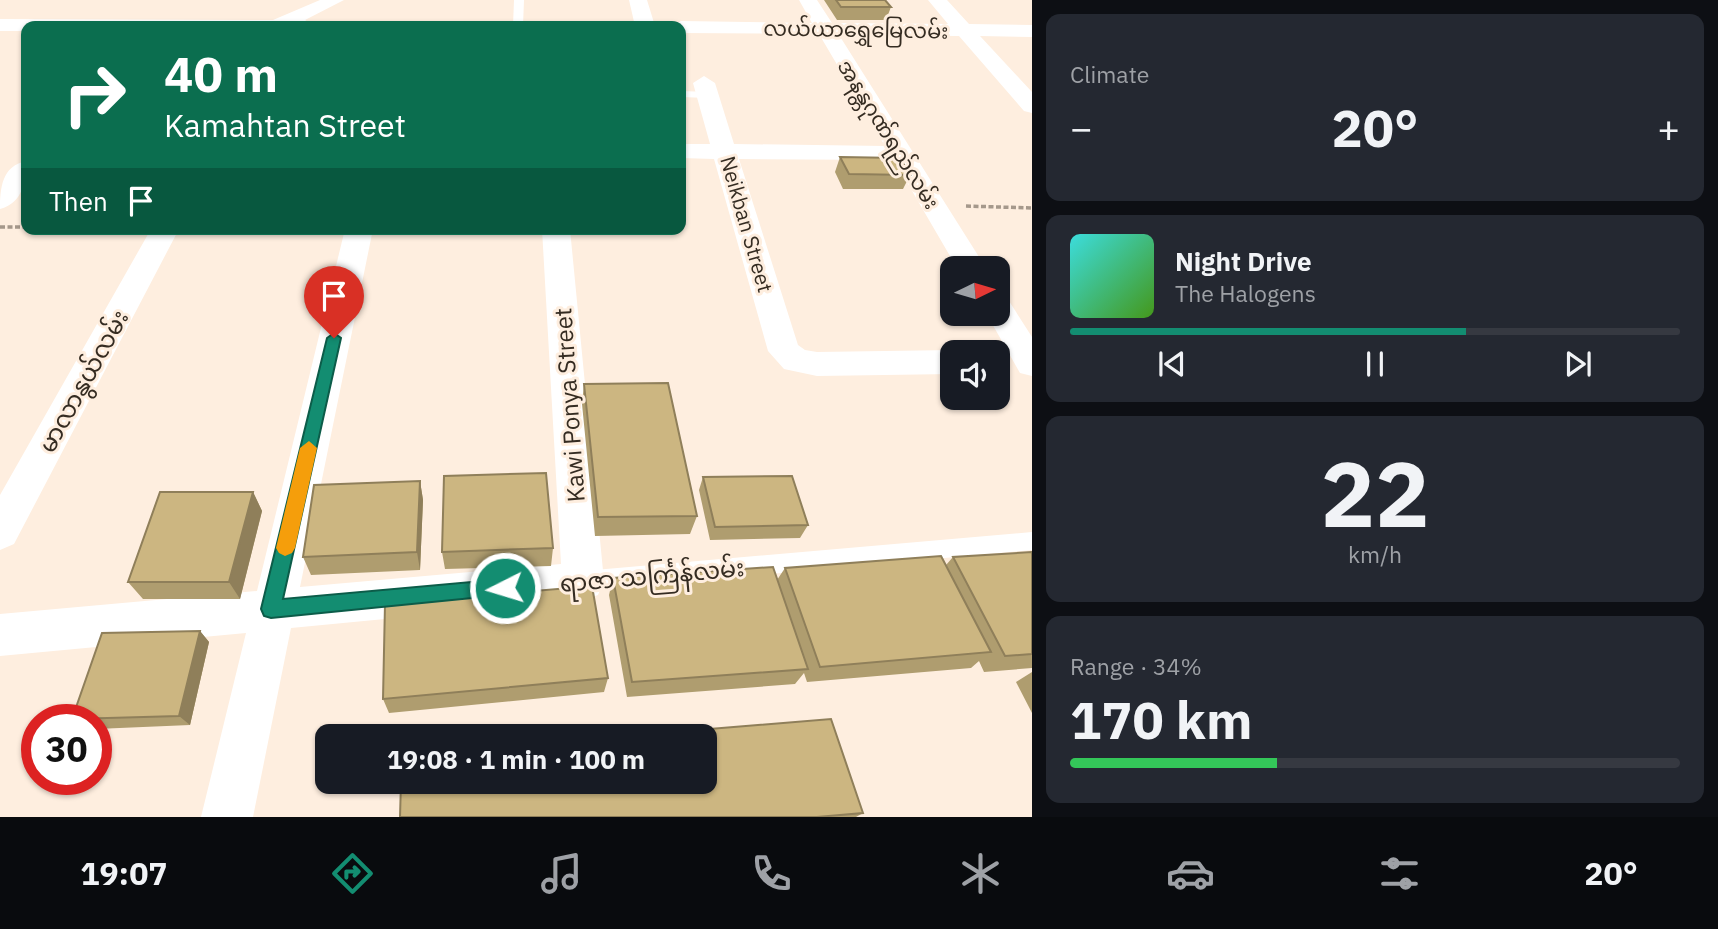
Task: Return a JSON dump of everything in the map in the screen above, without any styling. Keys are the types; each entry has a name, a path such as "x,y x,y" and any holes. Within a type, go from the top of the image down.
{"street":[{"path":"287,21 335,0"},
{"path":"638,0 644,21"},
{"name":"အနန္တဂုဏ်ရည်လမ်း","path":"807,0 964,256"},
{"path":"937,0 1032,106"},
{"path":"2,27 22,8"},
{"path":"228,21 237,8"},
{"path":"2,27 21,27"},
{"name":"လယ်ယာရွှေမြေလမ်း","path":"686,27 1032,31"},
{"name":"Neikban Street","path":"698,90 725,151 784,351 796,361 817,364 940,362"},
{"path":"686,151 899,153"},
{"path":"0,201 21,174"},
{"name":"မာလာနွယ်လမ်း","path":"0,532 162,235"},
{"path":"227,817 271,609 358,235"},
{"name":"Kawi Ponya Street","path":"556,235 583,581"},
{"path":"1009,326 1031,362"},
{"path":"1010,361 1031,362"},
{"name":"ရာဇာ သင်္ကြန်လမ်း","path":"0,635 583,581"}],"lane":[{"path":"518,21 519,0"},
{"name":"ရာဇာ သင်္ကြန်လမ်း","path":"583,581 1032,541"}],"path":[{"path":"933,206 1032,208"},
{"path":"0,228 21,228"}],"building":[{"path":"836,0 885,0 891,7 841,7"},
{"path":"840,157 900,158 910,175 849,174"},
{"path":"668,383 697,516 598,517 584,384"},
{"path":"546,473 553,548 442,552 444,476"},
{"path":"792,476 808,525 715,527 703,477"},
{"path":"420,481 417,552 303,557 314,485"},
{"path":"160,492 253,492 229,582 128,582"},
{"path":"1032,552 1032,654 1005,656 953,557"},
{"path":"941,556 991,652 820,667 785,568"},
{"path":"773,567 808,669 632,682 613,578"},
{"path":"592,586 608,678 383,699 385,604"},
{"path":"200,631 179,716 112,718 112,704 77,704 102,633"},
{"path":"831,719 863,813 817,817 400,817 401,794 717,794 717,728"}],"slow traffic":[{"path":"285,548 309,448"}],"route":[{"path":"334,338 271,609 505,588"}]}
